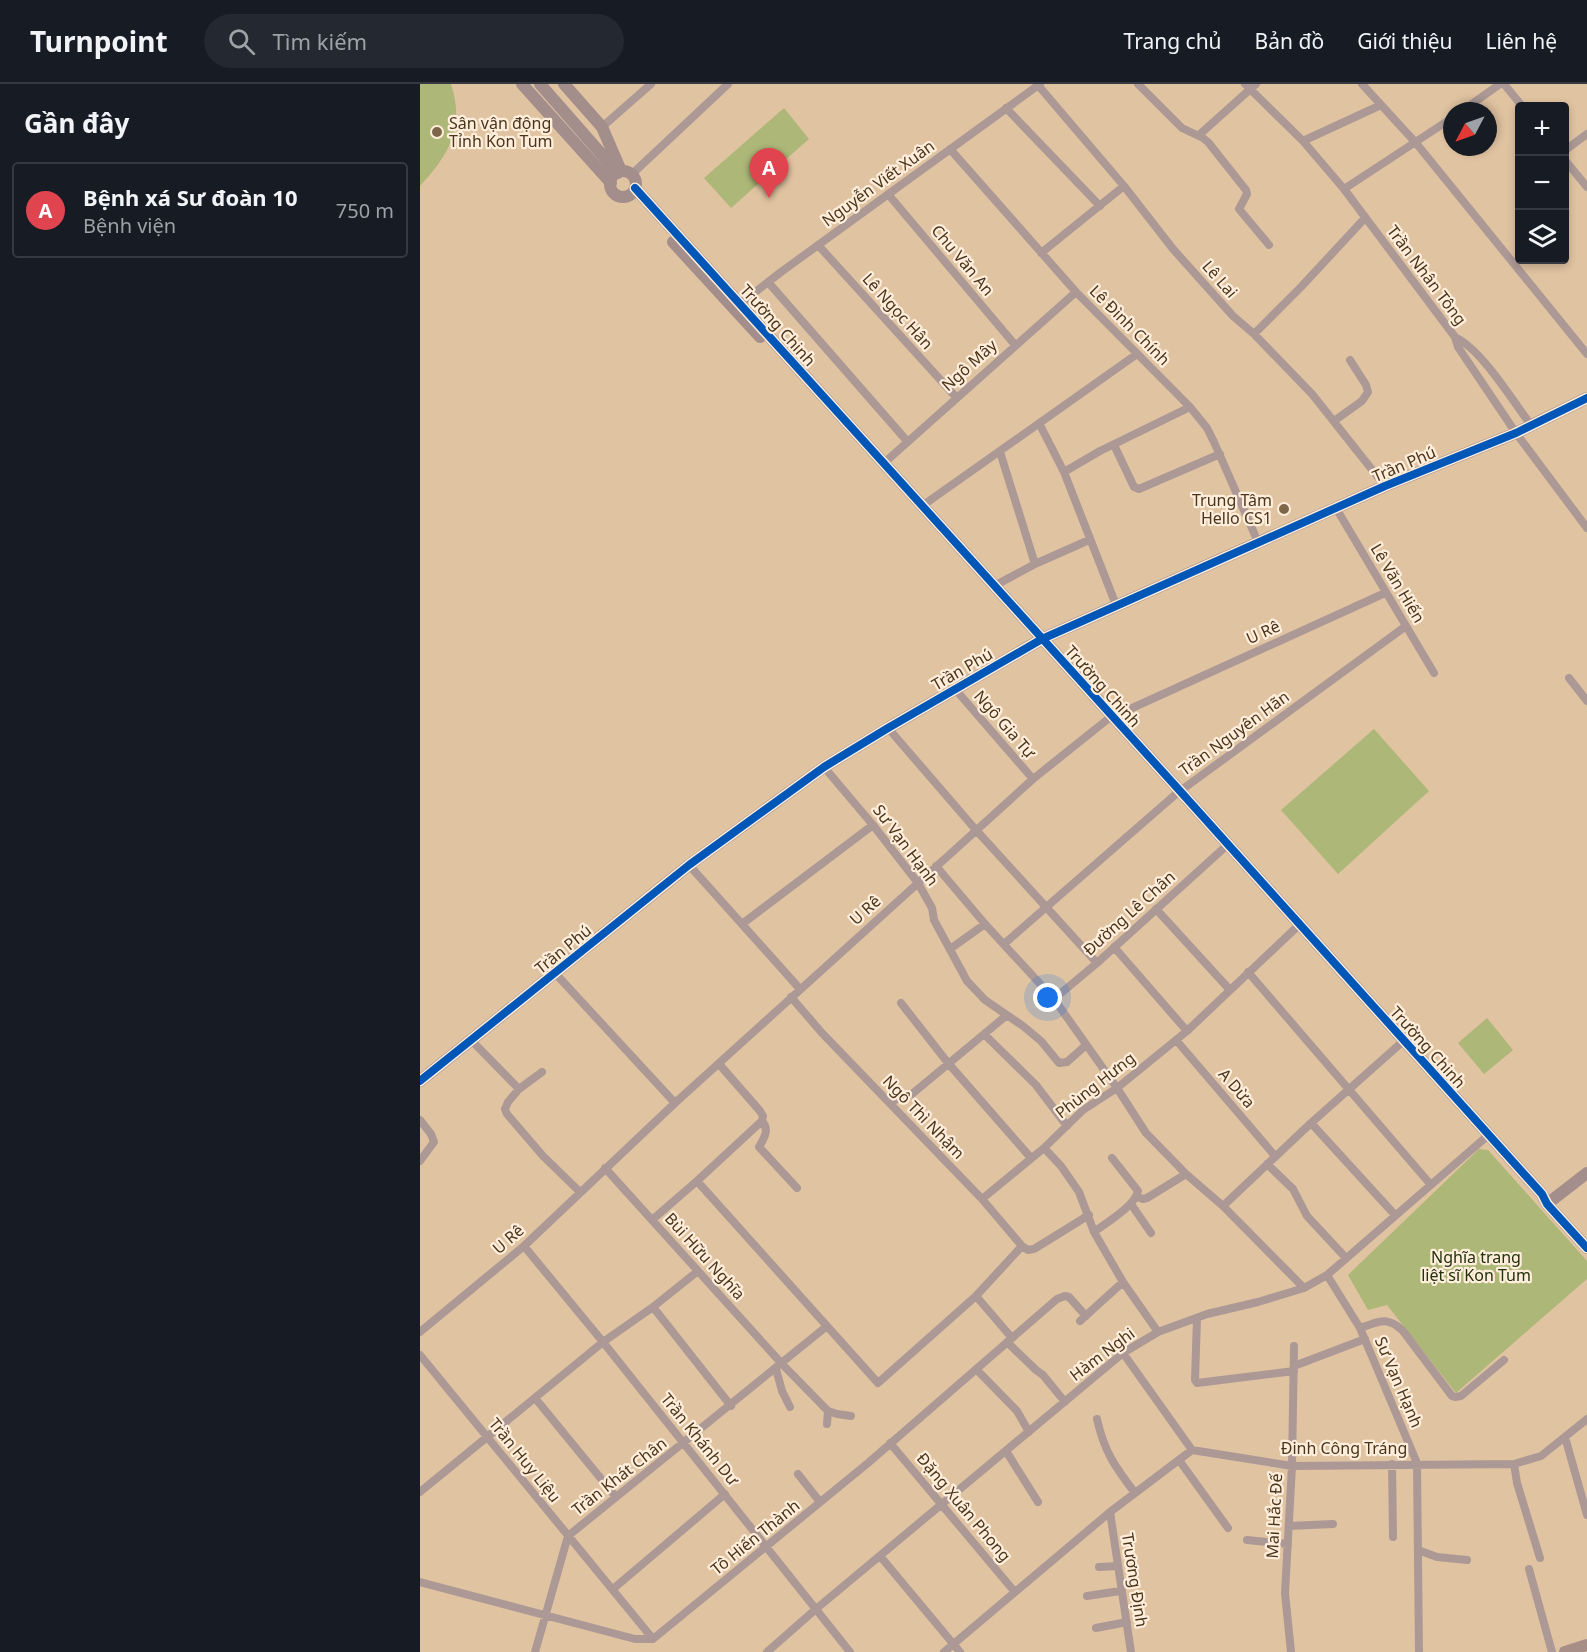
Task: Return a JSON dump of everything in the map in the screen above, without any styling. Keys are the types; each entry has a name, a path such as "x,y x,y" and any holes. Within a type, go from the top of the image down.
{"main road":[{"path":"1565,1652 1587,1645"}],"street":[{"path":"522,84 620,176 635,180 633,192 618,196 612,191 620,176 728,84"},
{"path":"540,84 620,176"},
{"path":"564,84 602,127 620,176"},
{"path":"602,127 640,87 651,84"},
{"path":"1138,84 1182,128 1209,142 1244,187 1247,194 1239,209 1269,245"},
{"path":"1362,84 1416,143 1587,354"},
{"path":"1475,102 1502,84 1518,102"},
{"name":"Nguyễn Viết Xuân","path":"737,306 1038,85"},
{"name":"Lê Lai","path":"1038,85 1124,186 1173,249 1233,316 1254,334 1312,394 1385,486"},
{"path":"1198,135 1250,86"},
{"name":"Trần Nhân Tông","path":"1250,86 1303,141 1344,189 1455,337 1462,353 1516,433 1587,528"},
{"path":"1303,141 1382,105"},
{"path":"1006,108 1100,206"},
{"path":"1344,189 1443,124"},
{"path":"1569,147 1587,134"},
{"name":"Lê Đình Chính","path":"950,149 1076,292 1190,407 1207,428 1258,542"},
{"path":"1569,165 1587,187"},
{"path":"1041,253 1124,186"},
{"name":"Trường Chinh","path":"633,192 1542,1194 1547,1204"},
{"name":"Chu Văn An","path":"888,194 1014,345"},
{"path":"1254,334 1365,218"},
{"name":"Lê Ngọc Hân","path":"818,246 956,397"},
{"path":"768,282 907,441"},
{"name":"Ngô Mây","path":"884,463 1076,292"},
{"name":"Trường Chinh","path":"737,306 884,463 1039,640"},
{"path":"1455,337 1464,341 1476,353 1531,425"},
{"path":"922,506 1137,354"},
{"path":"1334,421 1362,401 1368,392 1350,360"},
{"name":"Trần Phú","path":"420,1082 688,865 824,767 888,728 1039,640 1385,486 1516,433 1587,398"},
{"path":"1064,472 1087,458 1190,407"},
{"path":"1039,423 1064,472 1116,605"},
{"path":"1114,445 1134,487 1138,489 1220,454"},
{"path":"1000,452 1035,564"},
{"name":"Lê Văn Hiến","path":"1336,508 1434,673"},
{"path":"994,586 1035,564 1089,540"},
{"name":"U Rê","path":"420,1332 524,1246 800,988 1033,778 1110,718 1385,593"},
{"name":"Trần Nguyên Hãn","path":"1004,944 1178,792 1406,626"},
{"path":"1569,678 1587,700"},
{"name":"Ngô Gia Tự","path":"955,689 1033,778"},
{"path":"888,728 976,830 1097,963"},
{"name":"Sư Vạn Hạnh","path":"824,767 918,883 932,908 934,920 967,981 985,1000 1041,1041 1059,1063 1067,1062 1085,1046"},
{"name":"Trường Chinh","path":"1178,792 1224,848 1298,926 1537,1198 1547,1204 1585,1241"},
{"path":"742,924 873,825"},
{"name":"Đường Lê Chân","path":"1054,999 1224,848"},
{"path":"688,865 800,988"},
{"path":"936,866 985,924 1054,999 1146,1133 1186,1174 1223,1206 1304,1288"},
{"path":"1156,909 1230,990"},
{"path":"950,949 985,924"},
{"name":"Phùng Hưng","path":"1044,1148 1083,1110 1117,1088 1187,1031 1298,926"},
{"path":"1114,947 1187,1031"},
{"path":"1248,972 1431,1185"},
{"path":"555,973 675,1103"},
{"name":"Ngô Thì Nhậm","path":"791,997 982,1199 1022,1246"},
{"path":"901,1003 948,1063 1031,1158"},
{"path":"889,1102 912,1094 1007,1015"},
{"path":"985,1035 1036,1086 1067,1126"},
{"path":"471,1040 519,1089"},
{"name":"A Dừa","path":"1176,1040 1275,1156"},
{"path":"1223,1206 1348,1088 1400,1044"},
{"path":"652,1220 762,1121 763,1116 760,1111 719,1064"},
{"path":"542,1072 519,1089 505,1109 543,1156 580,1192"},
{"path":"420,1120 435,1142 420,1161"},
{"path":"762,1121 767,1133 759,1147 797,1188"},
{"path":"1311,1123 1395,1215"},
{"name":"Hàm Nghi","path":"767,1652 1123,1353 1158,1332 1197,1318 1304,1288 1327,1275 1485,1138"},
{"path":"982,1199 1044,1148 1061,1166 1079,1192 1094,1232 1158,1332"},
{"path":"1094,1232 1134,1200 1138,1191 1112,1158"},
{"path":"1267,1164 1293,1189 1311,1221 1346,1258"},
{"name":"Bùi Hữu Nghĩa","path":"605,1168 698,1271 779,1367 828,1411"},
{"path":"1547,1204 1587,1173"},
{"path":"1134,1200 1147,1198 1186,1174"},
{"path":"697,1181 878,1383 976,1296 1022,1246 1028,1250 1034,1249 1089,1215"},
{"path":"1134,1200 1151,1233"},
{"name":"Trần Khánh Dư","path":"524,1246 850,1652"},
{"path":"420,1492 603,1342 653,1307 698,1271"},
{"name":"Sư Vạn Hạnh","path":"1327,1275 1360,1328 1417,1463 1419,1652"},
{"name":"Tô Hiến Thành","path":"653,1639 767,1547 1057,1299 1069,1297 1083,1319 1124,1282"},
{"path":"976,1296 1010,1340 1065,1402"},
{"path":"653,1307 731,1406"},
{"path":"1197,1318 1195,1380 1197,1383 1294,1369 1365,1339"},
{"path":"1360,1328 1385,1320 1394,1323 1403,1331 1455,1397 1461,1395 1504,1360"},
{"name":"Trần Khát Chân","path":"535,1652 568,1536 827,1326"},
{"name":"Mai Hắc Đế","path":"1291,1652 1285,1593 1292,1466 1294,1346"},
{"path":"944,1652 1110,1512 1192,1450 1123,1353"},
{"name":"Trần Huy Liệu","path":"420,1355 653,1639"},
{"path":"779,1367 782,1391 790,1407"},
{"path":"976,1369 1017,1412 1029,1432"},
{"path":"535,1398 616,1497"},
{"path":"827,1424 828,1411 851,1416"},
{"path":"1097,1419 1108,1455 1135,1493"},
{"name":"Đinh Công Tráng","path":"1192,1450 1292,1466 1417,1463 1514,1464 1541,1456 1587,1419"},
{"path":"1565,1437 1587,1515"},
{"name":"Đặng Xuân Phong","path":"890,1443 1014,1591"},
{"path":"1006,1451 1038,1502"},
{"path":"1179,1460 1228,1528"},
{"path":"1392,1464 1393,1537"},
{"path":"1514,1464 1517,1483 1540,1558"},
{"path":"798,1474 820,1502"},
{"path":"613,1589 725,1494"},
{"name":"Trương Định","path":"1110,1512 1120,1591 1131,1652"},
{"path":"1289,1526 1333,1524"},
{"path":"1247,1540 1288,1544"},
{"path":"1418,1550 1437,1557 1467,1560"},
{"path":"880,1556 960,1652"},
{"path":"1099,1567 1118,1566"},
{"path":"1529,1569 1551,1652"},
{"path":"420,1582 635,1639 653,1639"},
{"path":"1088,1596 1120,1591"},
{"path":"1096,1628 1126,1622"}],"green space":[{"name":"Sân vận động Tỉnh Kon Tum","path":"420,84 451,84 456,114 452,140 439,163 420,186"},
{"path":"784,108 809,139 731,208 704,178"},
{"path":"1374,729 1429,791 1338,874 1281,810"},
{"path":"1487,1018 1513,1050 1484,1074 1458,1043"},
{"name":"Nghĩa trang liệt sĩ Kon Tum","path":"1479,1149 1488,1150 1587,1261 1587,1279 1456,1393 1387,1305 1368,1310 1348,1275"}],"cycle path":[{"path":"635,188 1542,1194 1547,1204 1587,1248"},
{"path":"420,1081 689,865 824,767 888,728 1042,639 1385,486 1516,433 1587,398"}],"place":[{"name":"Sân vận động Tỉnh Kon Tum","path":"437,132"},
{"name":"Bệnh xá Sư đoàn 10","path":"769,198"},
{"name":"Trung Tâm Hello CS1","path":"1284,509"}]}
